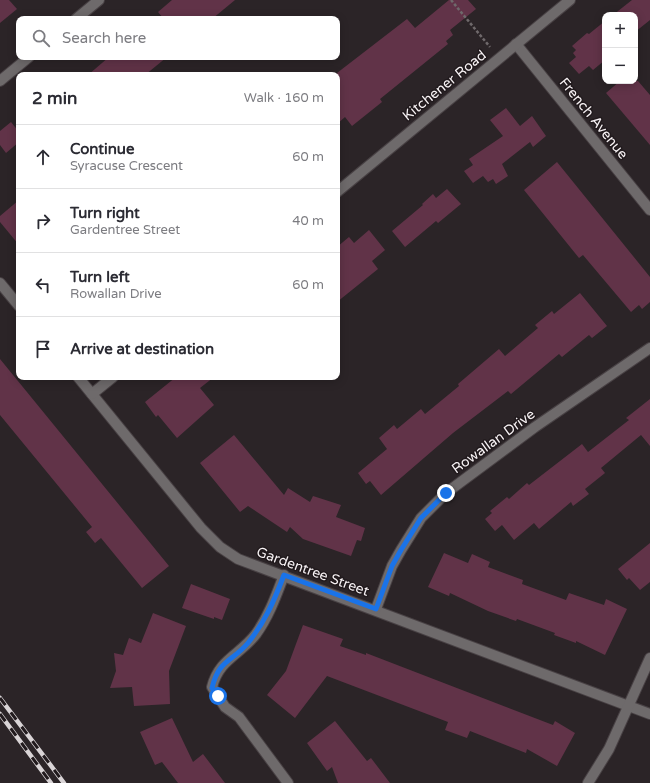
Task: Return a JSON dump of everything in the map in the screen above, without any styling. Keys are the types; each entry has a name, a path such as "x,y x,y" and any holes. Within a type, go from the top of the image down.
{"street":[{"path":"80,16 99,0"},
{"name":"Kitchener Road","path":"340,190 570,0"},
{"name":"French Avenue","path":"516,44 650,210"},
{"path":"0,81 25,60"},
{"path":"0,283 16,302"},
{"name":"Rowallan Drive","path":"376,609 392,566 401,550 421,518 446,493 535,427 650,348"},
{"name":"Gardentree Street","path":"80,380 201,528 220,547 238,558 650,714"},
{"path":"92,394 109,380"},
{"path":"284,575 266,619 247,645 218,669 212,688 225,706 238,717 288,783"},
{"path":"588,783 609,749 630,706 650,658"}],"path":[{"path":"451,0 490,47"}],"building":[{"path":"0,0 9,0 17,9 0,23"},
{"path":"172,0 235,0 216,16 161,16 158,12"},
{"path":"449,0 468,0 476,9 450,30 453,35 446,41 448,44 380,99 382,102 352,126 345,117 340,121 340,72 338,72 407,19 415,28"},
{"path":"632,0 650,0 650,20 638,30 638,12 617,12"},
{"path":"602,23 602,62 593,70 589,66 579,74 569,63 576,57 573,53 576,50 572,46 587,33 589,34"},
{"path":"106,60 163,60 149,72 92,72"},
{"path":"638,81 650,95 650,145 606,93 616,84 638,84"},
{"path":"506,108 520,126 532,116 546,136 533,147 530,142 502,164 508,176 496,184 493,179 488,182 483,176 473,183 464,171 473,165 469,159 503,136 490,120"},
{"path":"11,122 16,128 16,145 6,153 0,145 0,131"},
{"path":"557,162 650,277 650,302 642,309 639,305 631,312 583,255 579,258 524,190"},
{"path":"447,189 461,204 438,223 436,221 405,247 392,231 423,205 422,204 433,194 436,198"},
{"path":"16,203 16,241 0,222 0,216"},
{"path":"369,230 385,250 372,261 378,269 340,300 340,244 349,237 354,243"},
{"path":"580,293 607,326 592,338 589,335 562,357 559,354 511,394 508,391 453,433 381,495 370,481 366,484 358,473 387,449 379,438 394,425 397,429 421,409 425,414 459,386 458,384 499,349 505,356 538,328 535,325 552,311 554,314"},
{"path":"0,359 169,566 142,588 101,538 95,543 86,532 92,527 0,415"},
{"path":"172,380 210,380 200,388 214,405 177,438 158,415 156,417 145,402"},
{"path":"650,399 650,446 641,435 601,468 605,473 585,489 589,494 573,506 571,502 539,529 534,523 514,540 502,525 495,531 485,519 492,513 490,511 507,497 509,499 527,483 529,485 582,444 588,452 629,420 626,418"},
{"path":"234,435 284,495 288,488 310,502 313,496 341,505 336,517 365,528 361,541 357,540 351,556 303,539 290,527 287,532 248,506 240,512 200,463"},
{"path":"650,543 650,582 640,590 629,578 627,580 618,569"},
{"path":"444,553 468,563 472,554 490,562 488,567 523,580 522,584 566,600 569,593 604,605 606,599 627,609 605,655 576,641 576,643 554,635 555,633 517,619 516,621 488,611 450,593 449,596 428,587"},
{"path":"191,584 230,599 222,620 214,617 214,619 182,608"},
{"path":"153,613 186,626 169,671 170,704 134,706 132,687 110,688 116,671 114,653 123,655 129,638 141,643"},
{"path":"303,625 343,639 340,646 366,655 366,653 553,725 555,721 575,733 557,766 527,749 526,753 470,731 467,738 445,730 448,722 327,676 295,718 267,695 286,671"},
{"path":"172,718 193,762 203,754 225,783 178,783 162,762 155,765 140,732"},
{"path":"335,721 367,761 371,758 390,783 338,783 332,767 327,771 307,743"}],"railway":[{"path":"0,698 64,783"},
{"path":"0,714 51,783"}],"route":[{"path":"218,696 212,688 218,669 247,645 256,634 275,601 284,575 376,609 392,566 401,550 412,535 421,518 446,493"}]}
